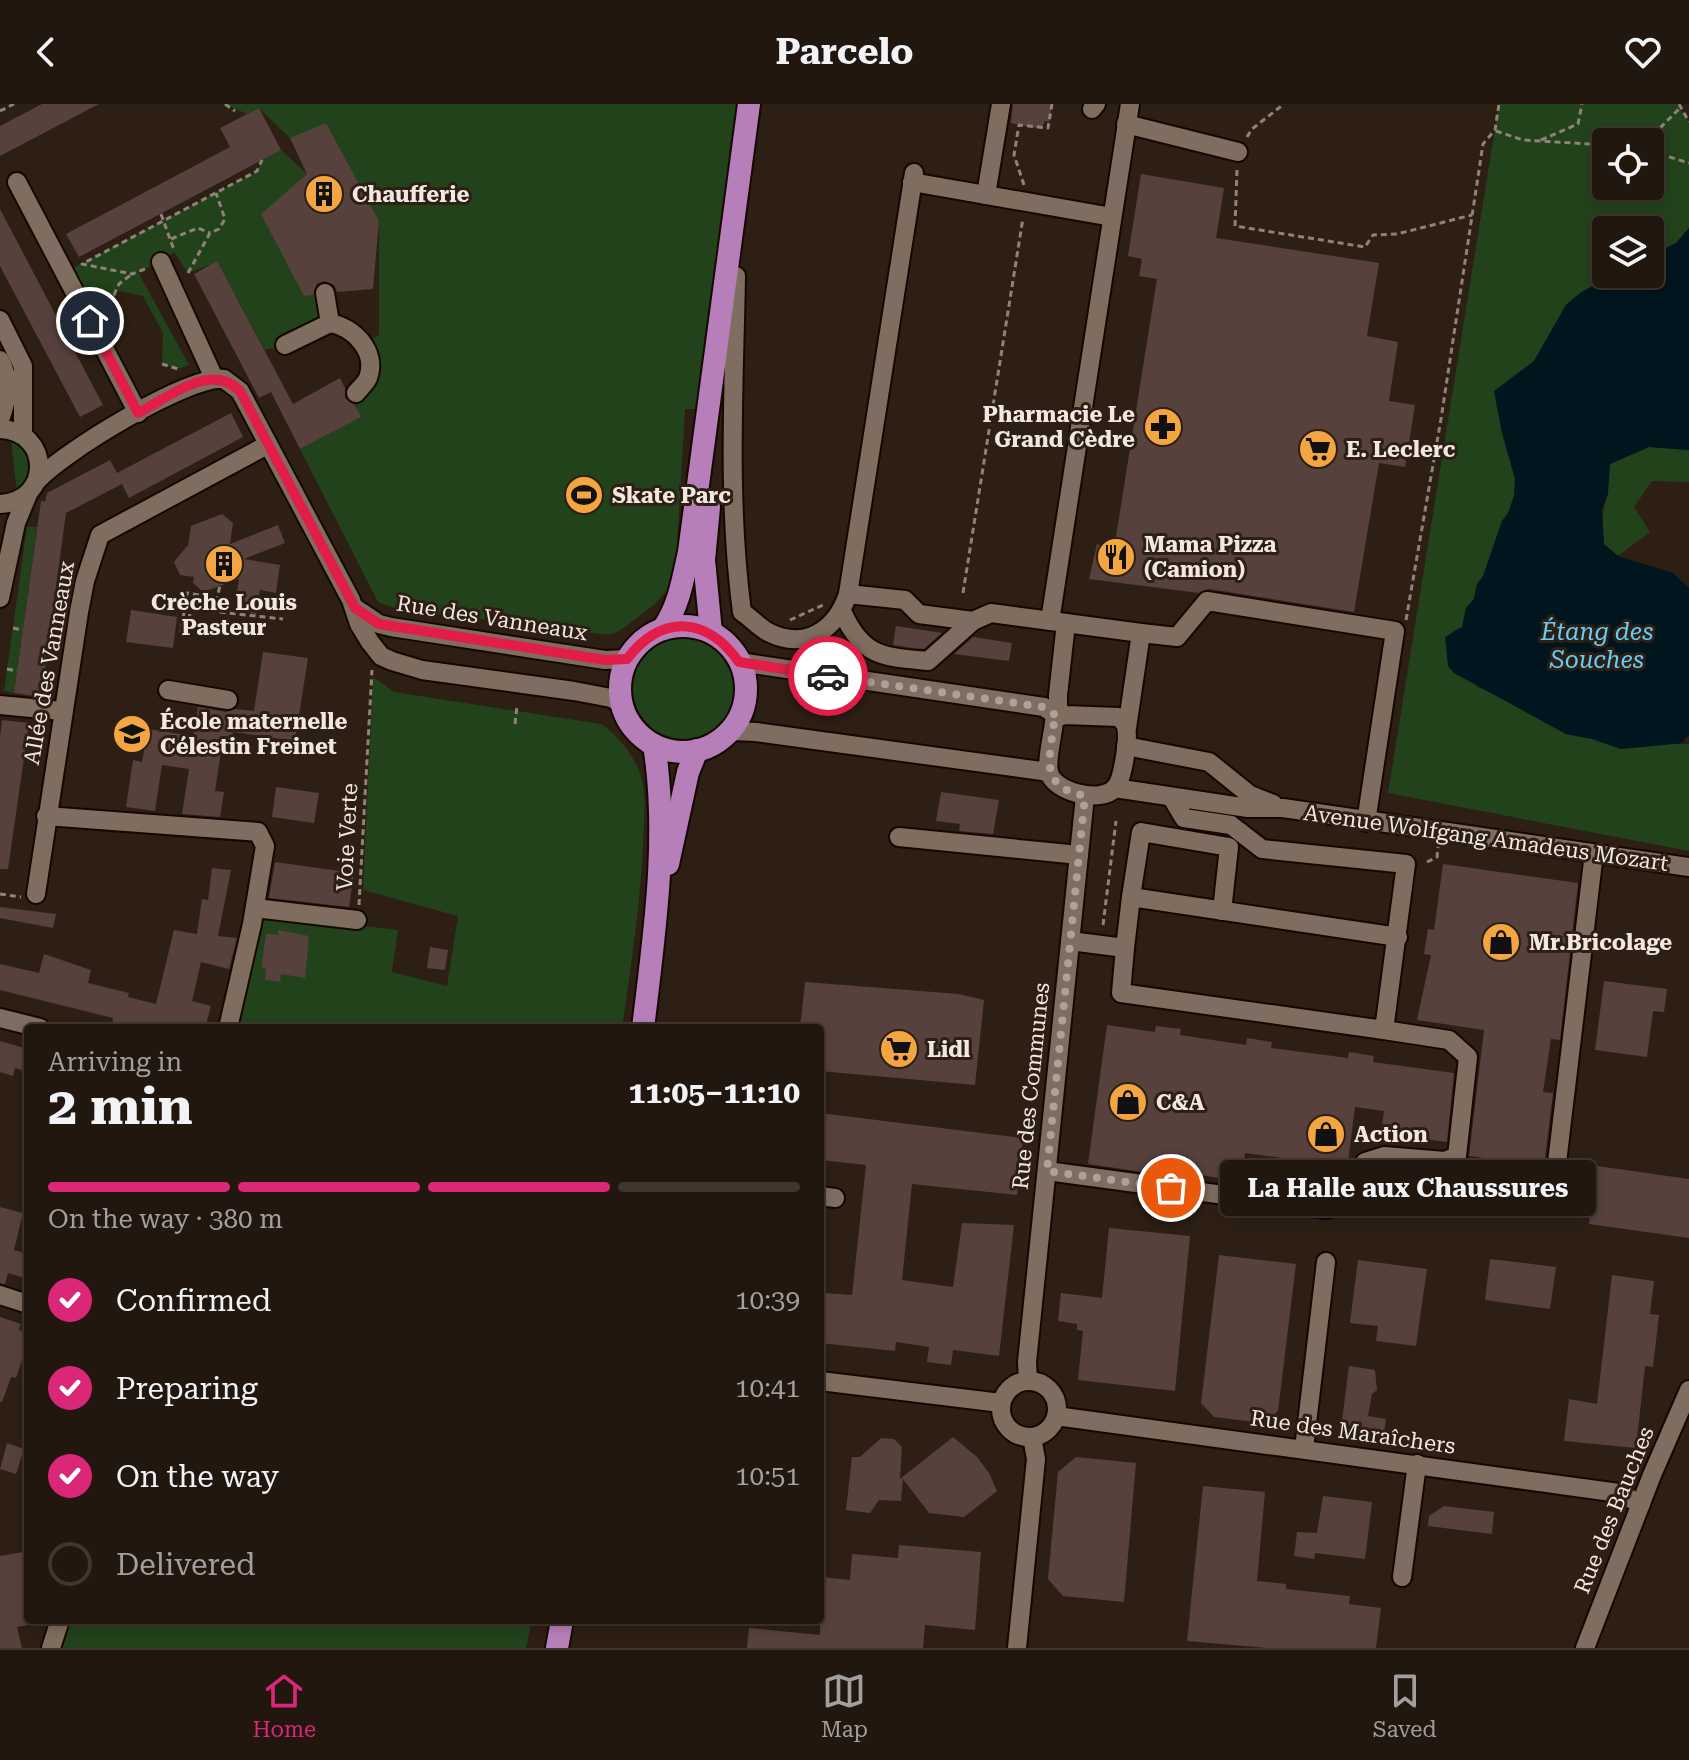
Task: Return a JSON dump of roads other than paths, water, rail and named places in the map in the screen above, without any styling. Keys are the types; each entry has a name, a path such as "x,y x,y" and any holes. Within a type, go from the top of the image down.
{"main road":[{"path":"711,632 704,560 736,276 750,104"},
{"path":"663,629 678,600 689,552 750,104"},
{"path":"685,626 711,632 726,644 739,662 745,696 741,715 722,739 697,750 675,752 654,745 635,730 620,703 619,680 627,659 640,642 663,629 685,626"},
{"path":"643,1024 656,920 659,809 654,745"},
{"path":"656,920 688,772 697,750"},
{"path":"557,1648 561,1624"},
{"path":"572,1648 575,1624"}],"street":[{"path":"986,195 1001,104"},
{"path":"1058,717 1058,622 1130,104"},
{"path":"1126,124 1238,152"},
{"path":"1112,217 986,195 913,178 845,602 850,629 867,648 887,658 928,661 973,621 991,613 1177,637 1207,601 1395,631 1366,822"},
{"path":"17,182 138,413"},
{"path":"161,262 214,378"},
{"path":"736,276 732,470 736,567 742,612 765,630 796,639 818,634 830,625 845,602"},
{"path":"325,293 330,323"},
{"path":"0,320 23,366 27,439 39,462 32,488 17,520 0,598"},
{"path":"285,345 330,323 345,326 363,343 369,361 368,378 356,393"},
{"path":"0,360 9,388 0,420"},
{"path":"0,504 15,502 32,488 46,470 82,443 200,381 224,379 240,391 355,608 359,624 381,656 422,670 592,694 620,703"},
{"path":"0,429 13,431 45,450 58,450 82,443"},
{"name":"Allée des Vanneaux","path":"36,894 62,711 85,581 100,535 267,445"},
{"path":"0,527 8,555"},
{"path":"845,602 905,600 919,614 973,621"},
{"name":"Rue des Vanneaux","path":"355,608 379,624 391,627 605,660 627,659"},
{"path":"1126,737 1118,717 1058,717 1054,722 1049,772 1055,781 1073,793 1085,796 1108,793 1115,788 1122,773 1141,633"},
{"path":"739,662 1044,707 1058,717"},
{"path":"168,690 228,700"},
{"path":"0,705 62,711"},
{"path":"731,731 1049,772"},
{"name":"Avenue Wolfgang Amadeus Mozart","path":"1126,737 1209,762 1250,795 1283,808"},
{"name":"Avenue Wolfgang Amadeus Mozart","path":"1115,788 1248,808 1283,808 1689,867"},
{"name":"Rue des Communes","path":"1028,1381 1027,1362 1085,796"},
{"path":"1172,798 1184,818 1231,825 1262,849 1406,864 1384,1030"},
{"path":"46,816 258,832 265,846 255,908 229,1024"},
{"path":"1047,1171 1327,1209 1344,1200 1365,1162 1384,1156 1445,1161 1457,1156 1468,1057 1449,1040 1121,993 1141,832 1229,847 1222,911"},
{"path":"899,837 1079,855"},
{"path":"1445,1161 1483,1193 1508,1200 1538,1193 1556,1171 1594,853"},
{"path":"1131,897 1398,937"},
{"path":"255,908 357,920"},
{"path":"1070,941 1125,948"},
{"path":"0,1018 24,1024"},
{"path":"1304,1449 1326,1262"},
{"path":"0,1295 24,1303"},
{"path":"824,1381 1001,1403"},
{"path":"1028,1381 1045,1385 1057,1407 1056,1416 1047,1430 1024,1437 1010,1431 1002,1418 1001,1403 1011,1387 1028,1381"},
{"name":"Rue des Bauches","path":"1585,1648 1689,1390"},
{"name":"Rue des Maraîchers","path":"1056,1416 1619,1493 1641,1504"},
{"path":"1017,1648 1036,1459 1032,1437"},
{"path":"1402,1577 1417,1464"},
{"path":"51,1648 59,1624"}],"water":[{"name":"Étang des Souches","path":"1689,228 1689,450 1649,447 1610,464 1608,494 1602,510 1604,544 1618,556 1673,573 1689,588 1689,735 1682,743 1621,749 1566,734 1454,673 1448,666 1445,637 1462,627 1466,608 1474,599 1477,584 1483,576 1514,496 1515,479 1494,391 1534,361 1566,305 1580,293 1592,286 1664,288 1664,249 1676,243"}],"place":[{"name":"Chaufferie","path":"324,194"},
{"name":"Pharmacie Le Grand Cèdre","path":"1163,427"},
{"name":"E. Leclerc","path":"1318,449"},
{"name":"Skate Parc","path":"584,495"},
{"name":"Mama Pizza (Camion)","path":"1116,557"},
{"name":"Crèche Louis Pasteur","path":"224,564"},
{"name":"École maternelle Célestin Freinet","path":"132,734"},
{"name":"Mr.Bricolage","path":"1501,942"},
{"name":"Lidl","path":"899,1049"},
{"name":"C&A","path":"1128,1102"},
{"name":"Action","path":"1326,1134"},
{"name":"La Halle aux Chaussures","path":"1171,1188"}]}
